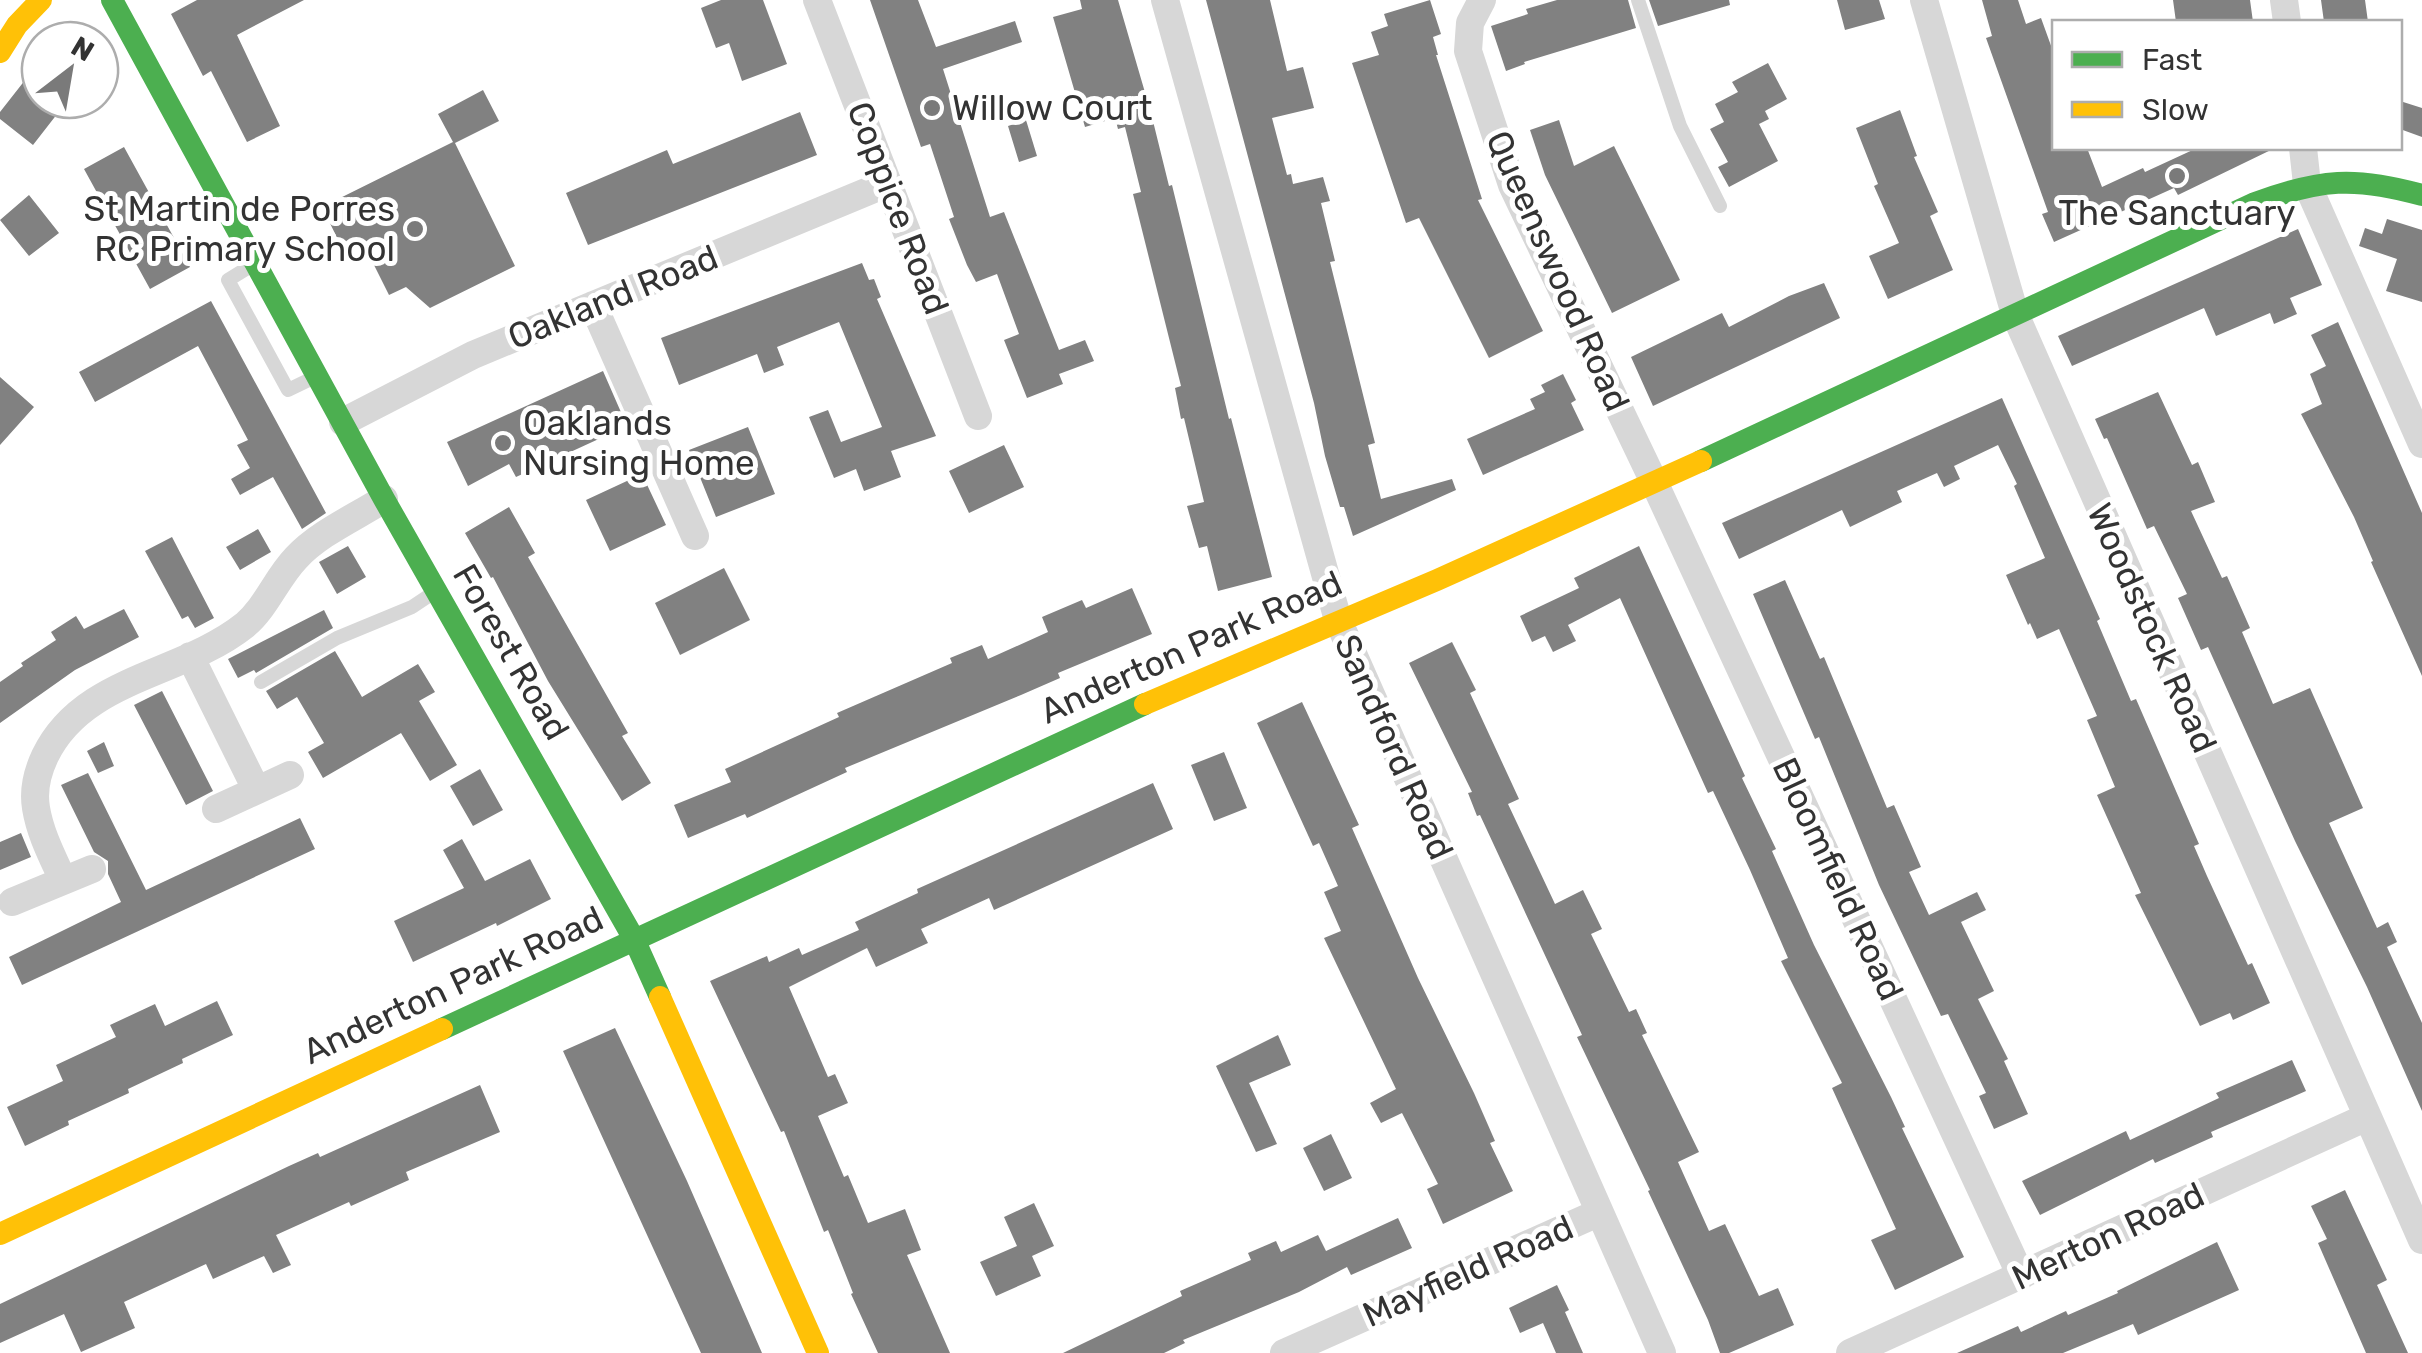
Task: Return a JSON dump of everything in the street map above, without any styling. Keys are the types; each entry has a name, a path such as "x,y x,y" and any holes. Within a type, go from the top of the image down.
{"street":[{"path":"0,52 41,0"},
{"name":"Forest Road","path":"112,0 384,499 634,939 818,1353"},
{"name":"Coppice Road","path":"817,0 978,416"},
{"name":"Sandford Road","path":"1165,0 1338,620 1662,1353"},
{"name":"Queenswood Road","path":"1482,0 1470,23 1468,51 1512,185 1654,482"},
{"name":"Woodstock Road","path":"1924,0 2015,314 2422,1240"},
{"path":"2303,150 2308,184 2422,444"},
{"name":"Anderton Park Road","path":"0,1234 1160,697 1654,482 2255,203 2308,184 2341,178 2375,180 2422,195"},
{"name":"Oakland Road","path":"343,422 473,354 888,183"},
{"path":"593,305 695,536"},
{"name":"Bloomfield Road","path":"1654,482 2022,1276"},
{"path":"62,880 40,828 35,783 48,749 68,719 97,698 190,656 245,624 309,546 384,499"},
{"path":"190,656 256,789"},
{"path":"216,809 290,775"},
{"path":"12,902 92,869"},
{"name":"Merton Road","path":"1850,1353 2367,1117"},
{"name":"Mayfield Road","path":"1284,1353 1598,1212"}],"lane":[{"path":"1638,0 1680,126 1720,206"},
{"path":"256,262 228,280 288,390 318,376"},
{"path":"261,682 337,638 412,607 436,590"}],"building":[{"path":"197,0 304,0 237,35 280,126 247,142 211,71 203,76 171,14"},
{"path":"721,0 763,0 787,64 742,81 729,43 716,48 701,8"},
{"path":"870,0 918,0 936,47 1015,21 1022,42 943,69 990,217 1004,212 1059,350 1085,340 1094,361 1059,374 1063,384 1027,398 1004,340 1019,334 997,274 976,282 967,265 949,219 954,217 930,144 921,147"},
{"path":"1080,0 1118,0 1169,186 1172,185 1272,577 1218,591 1207,546 1199,548 1187,506 1204,502 1184,418 1181,419 1175,388 1181,386 1133,194 1141,192 1125,127 1118,129 1115,118 1085,127 1053,17 1082,9"},
{"path":"1206,0 1270,0 1287,71 1303,67 1314,108 1272,118 1293,184 1323,177 1330,201 1321,203 1335,261 1330,262 1375,443 1368,445 1381,499 1452,479 1456,490 1353,536 1325,456"},
{"path":"1430,0 1441,34 1433,37 1436,55 1482,199 1478,200 1543,331 1489,358 1419,218 1406,223 1352,63 1379,55 1371,32 1388,26 1384,14"},
{"path":"1557,0 1628,0 1636,28 1506,71 1491,26"},
{"path":"1649,0 1729,0 1730,5 1658,26"},
{"path":"1837,0 1879,0 1885,19 1845,30"},
{"path":"1982,0 2018,0 2026,24 2041,18 2052,48 2052,150 2088,150 2102,187 2193,150 2271,150 2178,195 2174,188 2054,242 2042,214 2048,212 1986,38 1992,36"},
{"path":"2173,0 2250,0 2253,20 2176,20"},
{"path":"2321,0 2365,0 2368,20 2324,20"},
{"path":"1768,63 1787,99 1765,111 1769,119 1759,124 1778,161 1729,187 1718,167 1728,162 1710,129 1724,122 1715,104 1738,92 1732,82"},
{"path":"20,86 20,120 52,120 33,145 0,119 0,112"},
{"name":"St Martin de Porres RC Primary School","path":"483,90 499,121 455,143 515,266 430,308 406,287 389,295 367,251 348,260 322,207 453,142 438,114"},
{"path":"2402,102 2422,108 2422,137 2402,130"},
{"path":"1900,110 1917,156 1914,157 1938,212 1930,216 1953,270 1888,299 1869,256 1899,243 1874,186 1878,184 1856,128"},
{"path":"800,112 817,155 588,245 566,193 667,150 673,164"},
{"path":"1026,120 1037,156 1019,162 1008,126"},
{"path":"1559,120 1574,166 1614,146 1680,280 1612,313 1545,175 1530,130"},
{"path":"124,147 190,267 150,289 84,169"},
{"path":"29,195 59,233 29,256 0,220"},
{"path":"2387,219 2422,230 2422,302 2386,291 2397,259 2359,246 2365,228 2382,234"},
{"path":"2298,229 2322,285 2290,298 2297,314 2274,324 2270,313 2216,336 2204,308 2072,366 2058,336"},
{"path":"862,263 869,280 874,279 881,297 877,299 936,436 891,451 901,477 864,491 856,469 834,478 809,417 828,410 841,442 882,427 839,322 777,347 784,365 764,373 757,354 679,385 661,338"},
{"path":"1824,283 1840,318 1653,406 1631,357 1722,313 1729,327"},
{"path":"211,301 326,513 302,529 273,477 240,495 231,479 250,468 237,445 248,440 198,346 95,402 79,372"},
{"path":"2338,322 2422,513 2422,676 2354,517 2301,414 2322,404 2310,374 2326,366 2311,335"},
{"path":"603,371 627,426 516,477 509,464 468,486 447,442"},
{"path":"1563,374 1576,400 1571,403 1584,430 1483,475 1467,439 1535,409 1530,399 1545,392 1541,385"},
{"path":"0,377 34,407 0,445"},
{"path":"2158,392 2192,465 2198,462 2215,502 2191,511 2250,628 2242,632 2273,704 2310,688 2363,808 2329,823 2377,928 2388,922 2397,942 2387,947 2422,1023 2422,1111 2208,647 2201,650 2178,598 2187,594 2154,526 2147,529 2095,419"},
{"path":"2002,398 2100,619 2097,621 2131,701 2136,699 2199,844 2194,846 2207,876 2270,1003 2233,1020 2230,1013 2200,1026 2135,895 2141,893 2097,795 2115,787 2087,720 2097,716 2059,629 2037,639 2006,575 2045,558 1998,445 1954,466 1960,479 1944,487 1937,473 1897,491 1902,502 1850,527 1842,510 1739,559 1722,523"},
{"path":"748,427 775,494 716,517 689,450"},
{"path":"1004,445 1024,487 969,513 949,471"},
{"path":"642,474 666,525 610,551 586,500"},
{"path":"509,507 535,553 528,557 628,733 622,736 651,783 622,801 548,681 465,533"},
{"path":"258,529 271,552 240,570 226,547"},
{"path":"172,537 214,618 195,628 188,616 182,619 145,551"},
{"path":"348,546 366,577 337,594 319,562"},
{"path":"1639,546 1745,776 1742,778 1776,849 1772,851 1814,945 1891,1097 1964,1257 1895,1290 1871,1240 1896,1229 1832,1088 1842,1083 1781,961 1788,958 1750,870 1713,791 1708,793 1620,598 1568,625 1576,641 1553,652 1545,636 1532,642 1520,616 1579,588 1574,578"},
{"path":"724,568 750,620 680,655 655,603"},
{"path":"1785,580 1820,659 1824,657 1887,808 1894,805 1921,867 1909,872 1929,915 1977,892 1986,910 1961,922 1994,991 1978,999 2008,1059 2004,1061 2028,1114 1994,1129 1979,1096 1986,1093 1948,1014 1941,1016 1879,885 1819,737 1815,739 1753,594"},
{"path":"1132,588 1152,634 1058,673 1060,678 845,768 847,772 747,818 745,814 688,838 674,805 731,782 725,769 839,717 837,713 952,663 950,658 982,645 988,659 1048,632 1042,617 1082,600 1086,608"},
{"path":"124,609 139,637 75,670 0,723 0,682 56,640 51,632 76,616 84,629"},
{"path":"324,610 333,628 256,673 254,670 238,678 228,659"},
{"path":"1452,642 1476,690 1470,693 1519,799 1508,804 1555,904 1583,890 1602,929 1591,934 1629,1012 1636,1009 1647,1033 1642,1035 1699,1152 1678,1162 1709,1231 1725,1224 1759,1296 1778,1288 1794,1325 1729,1353 1720,1353 1650,1190 1577,1037 1582,1035 1409,663"},
{"path":"335,651 362,697 418,664 435,692 419,701 457,765 430,781 401,733 323,778 308,752 324,743 297,697 277,709 266,691"},
{"path":"162,691 213,791 186,805 134,705"},
{"path":"1302,702 1359,825 1352,828 1474,1093 1495,1141 1490,1143 1513,1191 1443,1224 1427,1189 1438,1184 1402,1113 1381,1123 1370,1103 1396,1089 1324,938 1341,931 1324,892 1338,886 1319,843 1313,846 1257,723"},
{"path":"104,742 114,766 98,773 87,751"},
{"path":"1224,752 1247,808 1214,821 1191,765"},
{"path":"480,769 503,810 473,826 450,786"},
{"path":"88,773 146,890 300,818 315,849 22,985 9,957 121,902 108,874 108,861 94,852 61,785"},
{"path":"1153,783 1173,829 994,910 989,898 921,929 928,943 876,967 867,948 789,987 828,1077 835,1074 848,1103 818,1116 844,1177 848,1175 868,1223 905,1209 921,1250 907,1255 950,1353 878,1353 784,1131 781,1132 710,981 767,956 769,962 799,948 802,955 859,930 855,922 918,893 917,889"},
{"path":"21,833 31,857 0,870 0,842"},
{"path":"462,839 485,881 530,859 551,899 413,962 394,921 464,888 443,850"},
{"path":"217,1001 233,1035 25,1146 7,1107 63,1081 56,1065 116,1037 110,1025 155,1004 165,1026"},
{"path":"615,1028 762,1353 701,1353 563,1051"},
{"path":"1278,1035 1291,1065 1249,1083 1277,1144 1256,1152 1216,1066"},
{"path":"2292,1060 2306,1091 2211,1132 2213,1137 2155,1163 2153,1159 2040,1215 2022,1181 2126,1131 2130,1140 2219,1098 2216,1093"},
{"path":"480,1085 500,1132 406,1172 409,1180 276,1235 291,1265 273,1273 264,1256 213,1279 206,1264 124,1302 135,1328 81,1352 64,1314 0,1343 0,1304 289,1166 318,1153 320,1157"},
{"path":"1331,1134 1352,1178 1324,1191 1303,1148"},
{"path":"2345,1190 2387,1280 2377,1285 2408,1353 2366,1353 2318,1243 2327,1239 2311,1206"},
{"path":"1034,1203 1054,1246 1032,1256 1041,1276 996,1296 980,1262 1017,1246 1004,1217"},
{"path":"1398,1218 1412,1248 1351,1275 1347,1267 1299,1292 1183,1340 1185,1343 1164,1353 1063,1353 1182,1296 1180,1291 1251,1260 1248,1253 1276,1241 1281,1252 1318,1235 1326,1251"},
{"path":"2217,1242 2239,1290 2138,1335 2133,1324 2063,1353 1957,1353 2018,1326 2021,1332 2066,1311 2068,1315"},
{"path":"1557,1285 1583,1353 1556,1353 1543,1323 1520,1333 1509,1308"}],"traffic: fast":[{"path":"112,0 384,499 634,939 660,997"},
{"path":"1701,461 2255,203 2299,189 2338,183 2377,185 2422,195"},
{"path":"442,1029 1145,704"}],"traffic: slow":[{"path":"0,52 17,25 41,0"},
{"path":"1145,704 1437,580 1701,461"},
{"path":"660,997 818,1353"},
{"path":"0,1234 442,1029"}],"place":[{"name":"Willow Court","path":"932,108"},
{"name":"The Sanctuary","path":"2177,176"},
{"name":"St Martin de Porres RC Primary School","path":"415,229"},
{"name":"Oaklands Nursing Home","path":"503,443"}]}
